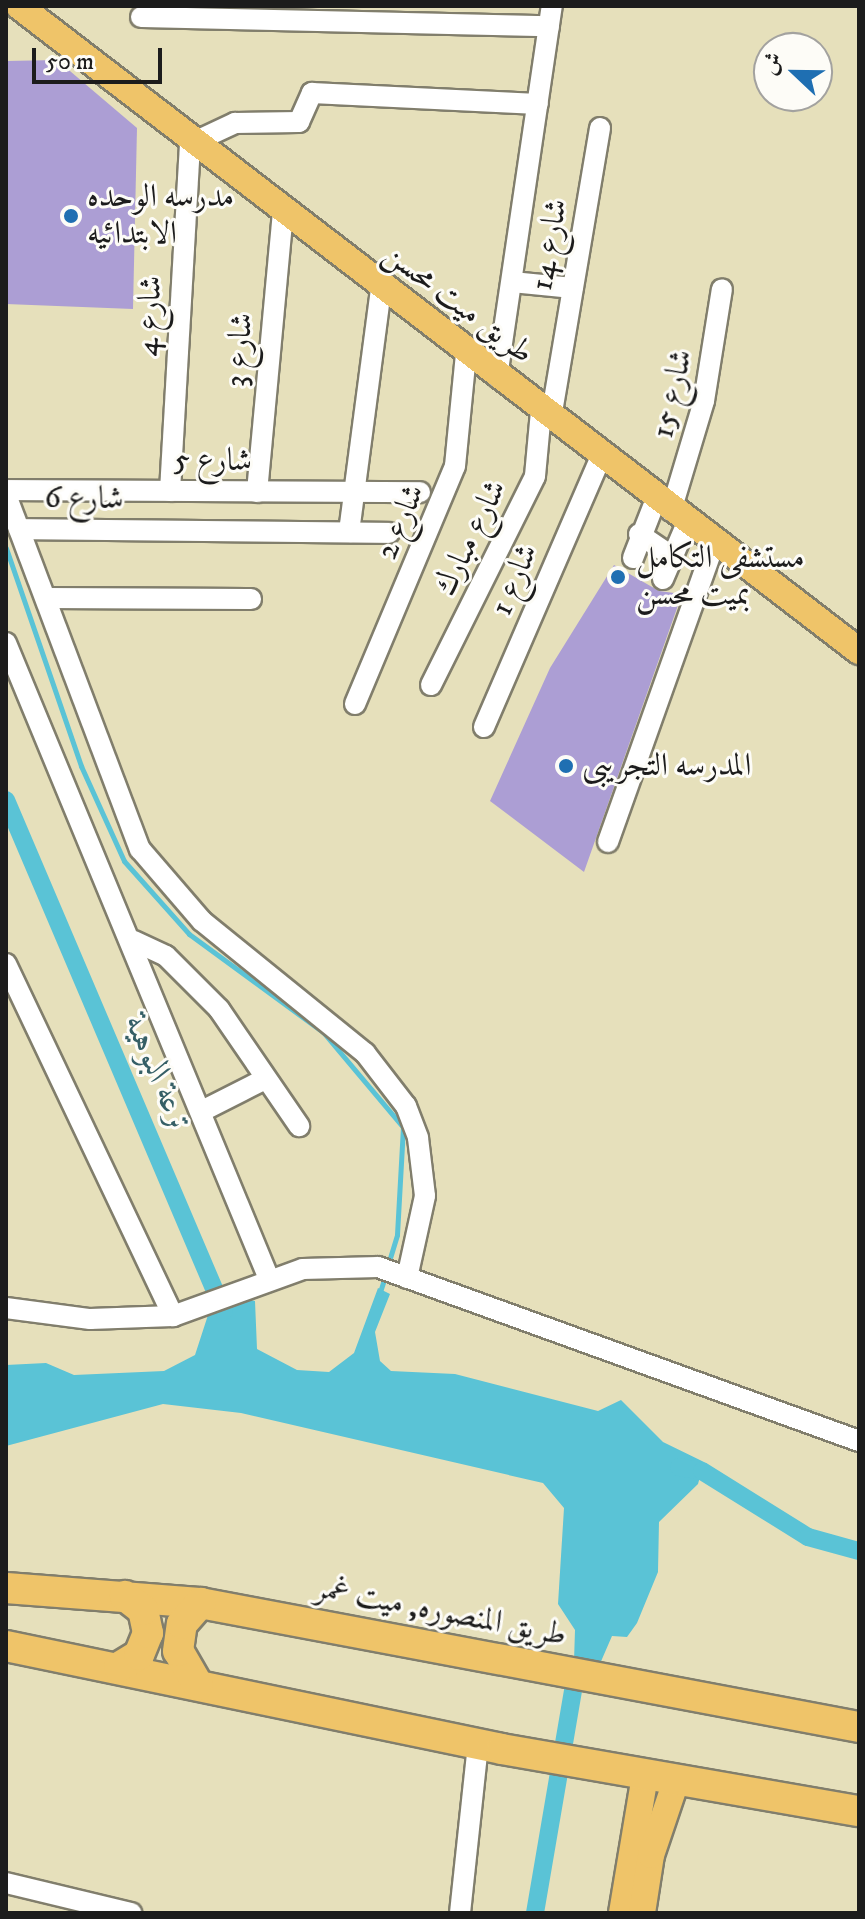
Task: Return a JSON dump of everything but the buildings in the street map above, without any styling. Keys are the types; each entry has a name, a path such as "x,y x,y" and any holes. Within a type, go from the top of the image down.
{"highway":[{"name":"طريق المنصوره, ميت غمر","path":"6,1588 200,1603 859,1727"},
{"path":"119,1667 139,1655 148,1633 143,1610 125,1596"},
{"path":"198,1685 178,1651 182,1624 200,1603"},
{"path":"6,1646 490,1746 635,1774 859,1811"}],"main road":[{"name":"طريق ميت محسن","path":"19,6 190,144 859,651"},
{"path":"622,1913 635,1774"},
{"path":"642,1913 651,1855 676,1781"}],"street":[{"path":"141,17 551,16 497,377"},
{"path":"190,144 235,123 302,121 312,93 538,104"},
{"name":"شارع 14","path":"546,415 573,288 600,128"},
{"name":"شارع 4","path":"170,491 190,144"},
{"name":"شارع 3","path":"257,492 283,214"},
{"path":"512,282 573,288"},
{"path":"349,532 381,288"},
{"name":"شارع 15","path":"672,511 704,401 722,289"},
{"name":"شارع 2","path":"355,704 444,502 462,429 466,354"},
{"name":"شارع مبارك","path":"431,685 535,476 546,415"},
{"name":"شارع 1","path":"484,727 601,457"},
{"path":"6,492 140,849 194,914 365,1053 406,1106 418,1138 425,1196 394,1273"},
{"name":"شارع 5","path":"6,492 420,492"},
{"path":"633,558 639,534 672,511"},
{"path":"663,579 673,557 672,511"},
{"name":"شارع 6","path":"19,529 389,533"},
{"path":"639,534 673,557"},
{"path":"608,842 714,544"},
{"path":"46,598 251,599"},
{"path":"6,643 134,941 269,1279"},
{"path":"134,941 166,956 211,1001 263,1080 299,1126"},
{"path":"6,964 173,1316"},
{"path":"202,1111 263,1080"},
{"path":"6,1308 90,1319 173,1316 269,1279 324,1265 394,1273 859,1441"},
{"path":"460,1913 490,1746"},
{"path":"6,1883 131,1913"}],"water":[{"path":"378,1288 390,1294 375,1332 380,1361 391,1371 455,1374 598,1411 621,1400 663,1442 704,1462 698,1484 659,1522 658,1572 637,1623 627,1637 612,1636 599,1666 574,1661 575,1630 558,1604 564,1508 543,1483 241,1413 163,1404 6,1446 6,1365 46,1363 74,1375 164,1371 195,1355 208,1315 246,1299 255,1301 257,1349 297,1370 329,1372 354,1353"}],"waterway":[{"path":"6,548 81,766 124,861 189,934 323,1032 403,1127 397,1235 388,1264"},
{"name":"ترعة البوهية","path":"6,800 224,1312"},
{"path":"379,1295 386,1274"},
{"path":"679,1467 702,1471 808,1537 859,1551"},
{"path":"535,1913 577,1668"}],"place":[{"name":"مدرسه الوحده الابتدائيه","path":"71,216"},
{"name":"مستشفى التكامل بميت محسن","path":"618,577"},
{"name":"المدرسه التجريبى","path":"566,766"}]}
